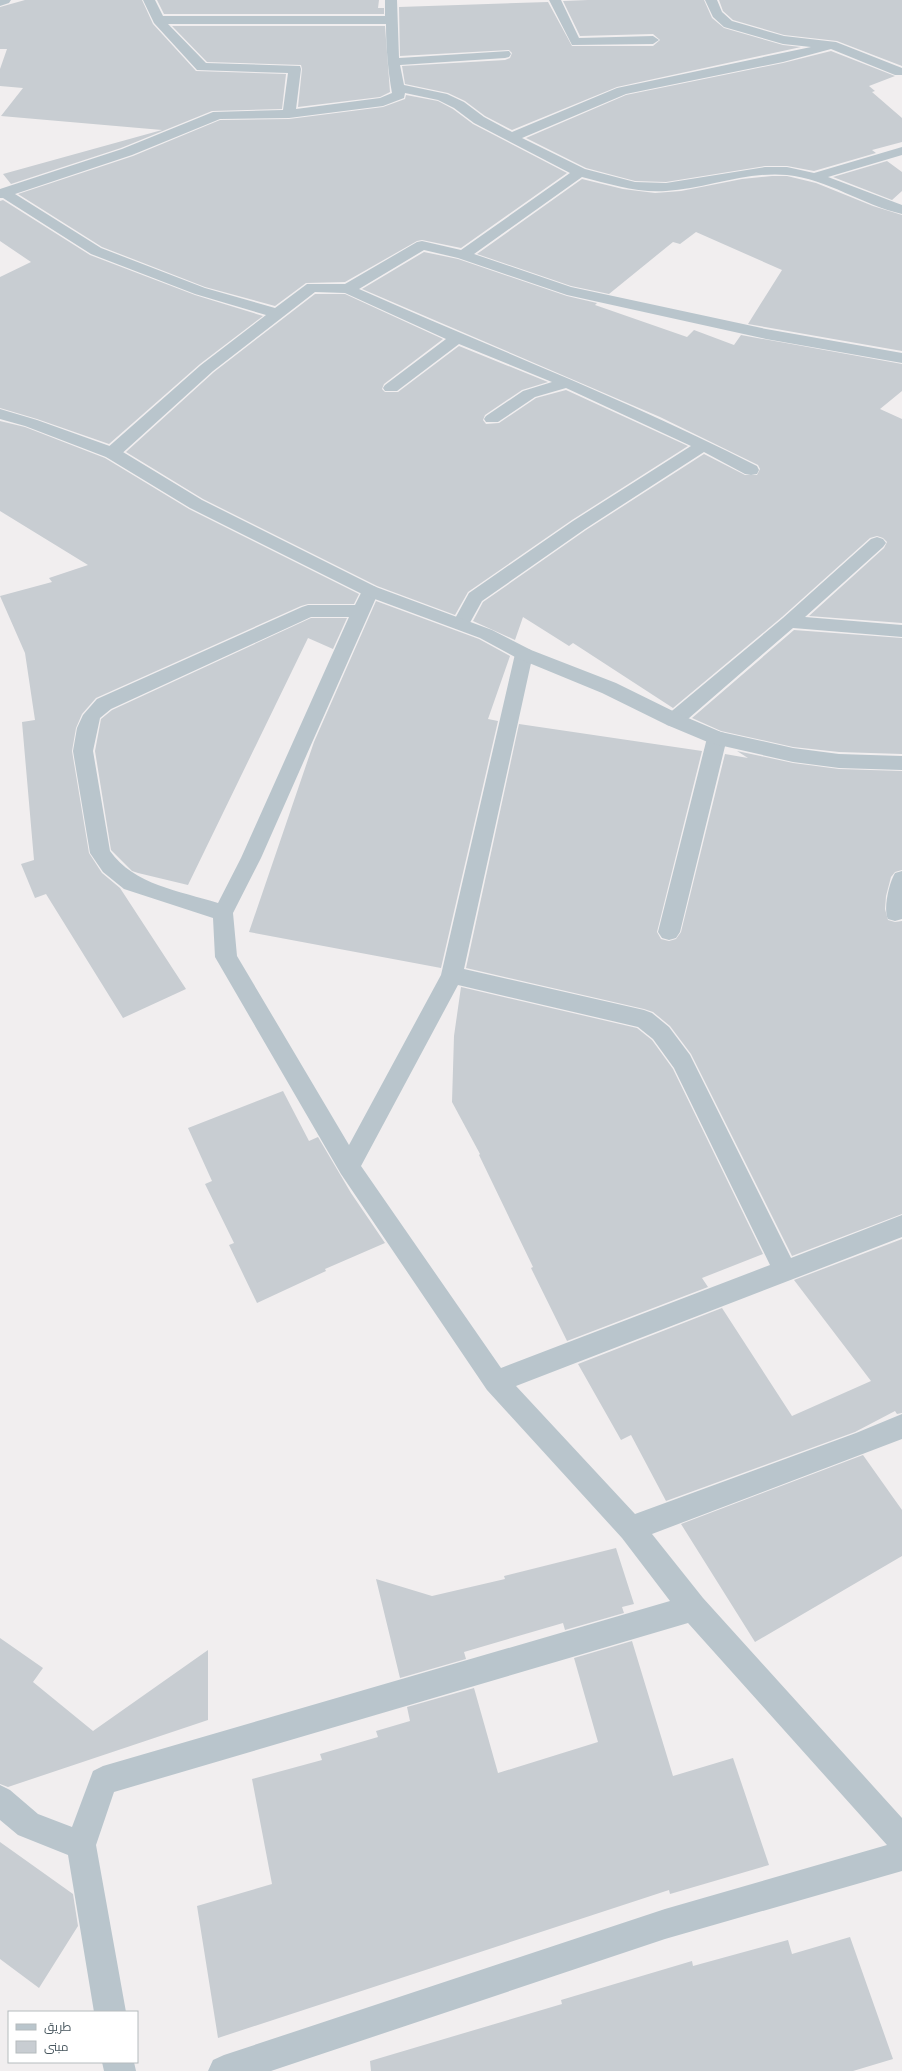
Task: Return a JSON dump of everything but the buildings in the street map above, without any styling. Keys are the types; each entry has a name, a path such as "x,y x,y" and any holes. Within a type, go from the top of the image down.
{"street":[{"path":"0,2 5,0"},
{"path":"149,0 153,12 158,20 202,66 295,69 289,114"},
{"path":"2,193 127,152 218,115 270,113 289,114 383,102 399,95 396,87 393,62 390,20 391,0"},
{"path":"554,0 576,42 653,40"},
{"path":"711,0 718,14 728,24 783,40 832,45 900,72"},
{"path":"158,20 390,20"},
{"path":"512,138 622,91 784,58 832,45"},
{"path":"393,62 505,54"},
{"path":"396,87 442,97 459,105 479,120 512,138 580,172 634,186 666,188 765,171 787,171 814,177 902,210"},
{"path":"814,177 902,151"},
{"path":"463,255 580,172"},
{"path":"2,193 96,251 200,291 276,313"},
{"path":"348,289 422,245 463,255 567,291 766,334 902,358"},
{"path":"112,453 207,368 276,313 312,287 348,289 457,338 567,382 703,445 751,470"},
{"path":"391,388 457,338"},
{"path":"492,419 529,394 567,382"},
{"path":"0,414 31,423 112,453 196,504 366,601 461,624 524,654 609,688 674,720 717,738 793,755 832,760 902,763"},
{"path":"461,624 474,597 579,525 703,445"},
{"path":"674,720 789,622 876,543"},
{"path":"366,601 251,858 223,913 226,957 349,1167 496,1382 631,1529 693,1608 902,1840"},
{"path":"223,913 131,882 110,867 100,853 83,751 87,728 92,715 104,704 308,611 366,601"},
{"path":"789,622 902,631"},
{"path":"349,1167 452,975 524,654"},
{"path":"669,932 717,738"},
{"path":"895,913 902,879"},
{"path":"452,975 644,1019 656,1027 668,1039 682,1062 785,1270"},
{"path":"496,1382 902,1226"},
{"path":"631,1529 859,1444 902,1426"},
{"path":"110,2011 81,1845 104,1782 693,1608"},
{"path":"0,1800 28,1825 81,1845"},
{"path":"224,2071 665,1924 902,1856"}]}
